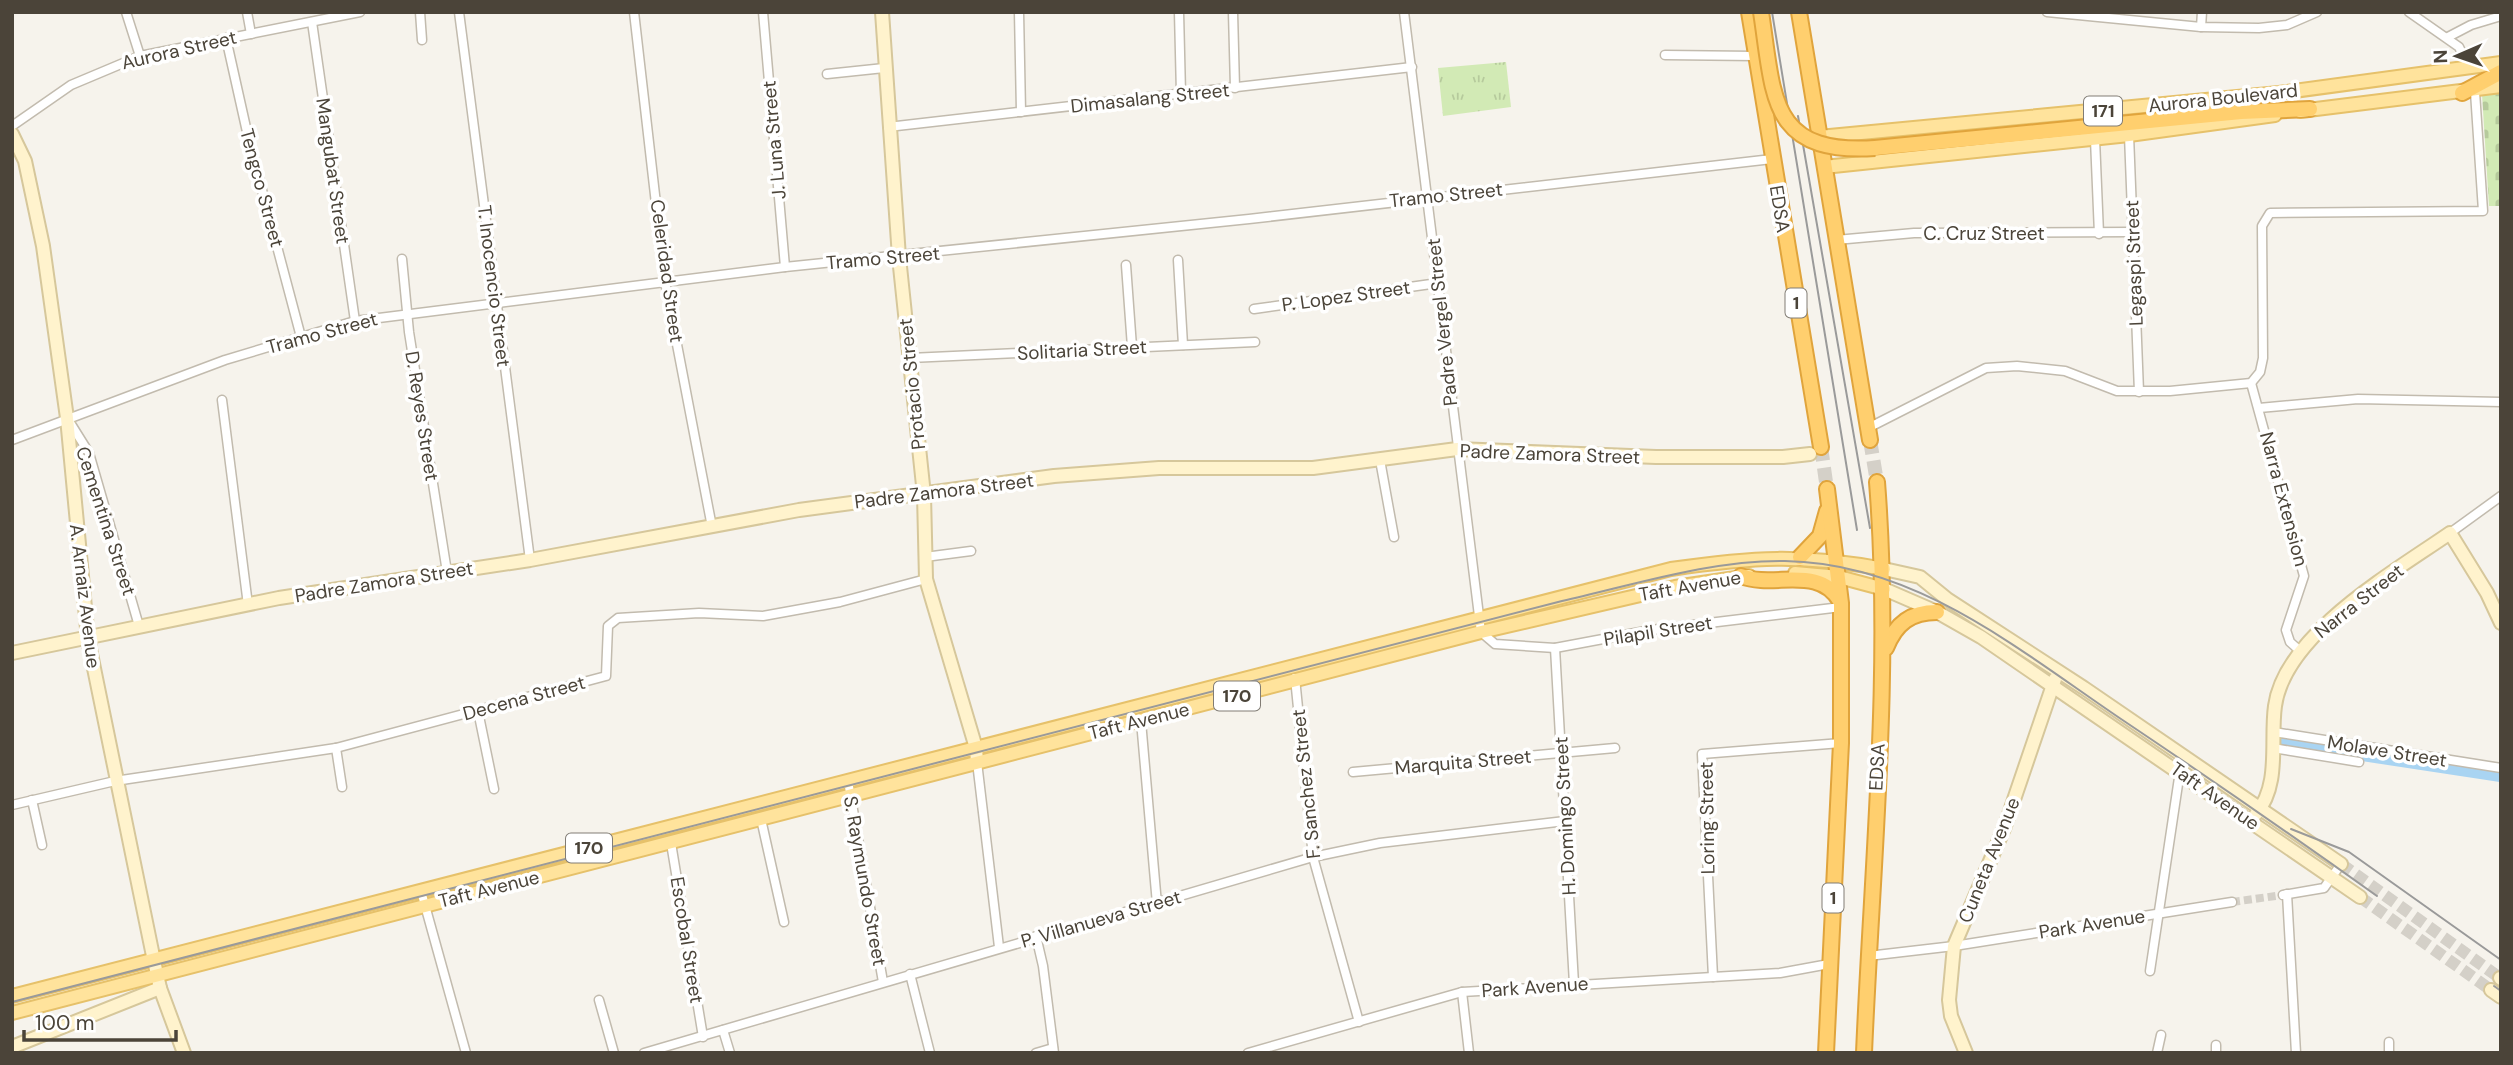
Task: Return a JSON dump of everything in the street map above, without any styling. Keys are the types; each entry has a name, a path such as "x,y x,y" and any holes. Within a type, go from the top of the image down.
{"highway":[{"name":"EDSA","path":"1749,12 1815,451"},
{"path":"1761,12 1769,64 1783,116 1799,134 1829,149 1875,148 2241,112 2310,109"},
{"path":"1798,12 1869,434"},
{"path":"2469,92 2501,72"},
{"name":"EDSA","path":"1864,1053 1885,652 1884,569 1877,482"},
{"name":"EDSA","path":"1800,557 1815,543 1824,525 1827,489 1838,561 1841,605 1841,743 1826,1053"},
{"path":"1741,576 1750,580 1789,578 1817,582 1834,591 1841,605"},
{"path":"1885,652 1892,633 1901,623 1912,616 1937,612"}],"main road":[{"name":"Aurora Boulevard","path":"1819,137 2279,93 2501,63"},
{"name":"Aurora Boulevard","path":"1824,167 2241,122 2310,109 2469,92 2501,86"},
{"path":"1876,132 1868,146 1871,155 1879,161"},
{"name":"Taft Avenue","path":"12,1013 159,982 424,906 850,795 977,755 1293,666 1671,569 1743,558 1800,557 1884,569"},
{"name":"Taft Avenue","path":"12,996 848,781 1141,721 1481,632 1675,587 1741,576 1785,573 1839,577 1884,589"},
{"path":"792,795 796,810"},
{"path":"688,822 692,837"},
{"path":"573,852 577,867"}],"street":[{"path":"125,12 140,56"},
{"path":"247,12 251,34"},
{"name":"Aurora Street","path":"12,126 71,85 140,56 317,18 360,12"},
{"path":"420,12 422,40"},
{"name":"T. Inocencio Street","path":"459,12 530,560"},
{"name":"Celeridad Street","path":"634,12 665,282 712,527"},
{"name":"J. Luna Street","path":"763,12 785,267"},
{"name":"Protacio Street","path":"881,12 899,257 924,495 926,579 977,755"},
{"path":"1019,12 1021,112"},
{"path":"1179,12 1181,94"},
{"path":"1233,12 1235,88"},
{"name":"Padre Vergel Street","path":"1404,12 1481,632"},
{"path":"2047,12 2118,15 2201,27 2287,25 2317,12"},
{"path":"2201,27 2202,12"},
{"path":"2409,12 2459,47 2469,68"},
{"path":"2448,37 2471,25 2501,16"},
{"name":"Mangubat Street","path":"317,18 355,321"},
{"name":"Tengco Street","path":"226,38 249,141 302,337"},
{"path":"1665,55 1755,56"},
{"name":"Dimasalang Street","path":"888,127 1412,67"},
{"path":"827,74 884,68"},
{"path":"1869,434 1986,368 2017,366 2065,371 2117,391 2139,392 2251,383 2260,372 2263,358 2262,226 2265,217 2270,213 2483,211 2469,92"},
{"name":"A. Arnaiz Avenue","path":"12,134 25,161 50,288 67,418 88,639 115,781 159,982 184,1053"},
{"name":"Legaspi Street","path":"2129,135 2139,392"},
{"path":"2095,139 2099,234"},
{"name":"Tramo Street","path":"12,440 225,360 355,321 495,301 785,267 899,257 1772,159"},
{"name":"C. Cruz Street","path":"1836,240 1914,233 2133,232"},
{"name":"D. Reyes Street","path":"402,260 407,313 447,572"},
{"path":"1178,260 1182,345"},
{"path":"1126,265 1132,347"},
{"name":"P. Lopez Street","path":"1254,309 1438,283"},
{"name":"Solitaria Street","path":"910,358 1255,342"},
{"name":"Narra Extension","path":"2251,383 2304,576 2286,630 2290,642 2299,650"},
{"path":"2259,408 2358,399 2501,402"},
{"path":"222,400 248,605"},
{"name":"Cementina Street","path":"67,418 89,453 139,626"},
{"name":"Padre Zamora Street","path":"12,653 248,605 530,560 827,505 924,495 1037,478 1145,468 1305,468 1457,449 1656,457 1783,457 1815,451"},
{"path":"1380,460 1394,537"},
{"name":"Narra Street","path":"2251,821 2260,810 2270,786 2275,703 2287,668 2299,650 2335,616 2501,496"},
{"path":"2450,533 2482,583 2501,623"},
{"path":"925,557 971,551"},
{"name":"Taft Avenue","path":"1884,569 1920,578 1947,599 2059,671 2341,864"},
{"name":"Decena Street","path":"12,805 115,781 337,747 606,676 608,626 618,618 699,612 763,616 840,602 926,579"},
{"name":"Taft Avenue","path":"1884,589 1937,612 2052,685 2360,897"},
{"name":"Pilapil Street","path":"1481,632 1495,645 1555,648 1664,629 1841,605"},
{"name":"H. Domingo Street","path":"1555,648 1574,984"},
{"name":"F. Sanchez Street","path":"1293,666 1312,857 1359,1022"},
{"name":"Cuneta Avenue","path":"1966,1053 1951,1016 1949,1000 1954,946 2005,826 2059,671"},
{"path":"478,710 494,789"},
{"path":"1141,721 1157,904"},
{"name":"Molave Street","path":"2274,732 2501,768"},
{"name":"Loring Street","path":"1713,977 1702,754 1841,743"},
{"path":"337,747 342,787"},
{"name":"Marquita Street","path":"1353,772 1615,748"},
{"path":"2273,748 2359,762"},
{"path":"977,755 999,947"},
{"path":"2150,971 2180,771"},
{"path":"2211,793 2219,780"},
{"name":"S. Raymundo Street","path":"848,781 883,982"},
{"path":"32,800 42,845"},
{"path":"761,819 784,922"},
{"name":"P. Villanueva Street","path":"644,1053 1312,857 1380,843 1565,821"},
{"name":"Escobal Street","path":"671,843 703,1037"},
{"path":"2296,1053 2285,895 2323,888 2341,864"},
{"path":"421,891 466,1053"},
{"name":"Park Avenue","path":"1868,956 1954,946 2232,902"},
{"path":"1036,936 1043,966 1053,1050 1036,1053"},
{"name":"Park Avenue","path":"1248,1053 1462,992 1780,973 1829,964"},
{"path":"910,974 930,1053"},
{"path":"12,1046 159,982"},
{"path":"1462,992 1469,1053"},
{"path":"599,1000 614,1053"},
{"path":"723,1030 730,1053"},
{"path":"2157,1053 2161,1035"},
{"path":"2389,1042 2389,1053"}],"green space":[{"path":"1506,62 1511,107 1443,116 1438,68"},
{"path":"2501,91 2501,206 2489,206 2482,94"}],"waterway":[{"path":"2276,739 2501,773"}],"tunnel":[{"path":"1870,440 1877,482"},
{"path":"1821,447 1827,489"},
{"path":"2341,864 2500,978"},
{"path":"2232,902 2283,895"},
{"path":"2360,897 2491,990"}],"tram line":[{"path":"1772,12 1857,530"},
{"path":"1798,116 1870,528"},
{"path":"12,1002 1562,601 1700,569 1757,562 1785,561 1833,566 1879,577 1923,594 1965,616 2046,667 2377,896"},
{"path":"2291,829 2349,852 2501,960"},
{"path":"2494,986 2501,991"}]}
